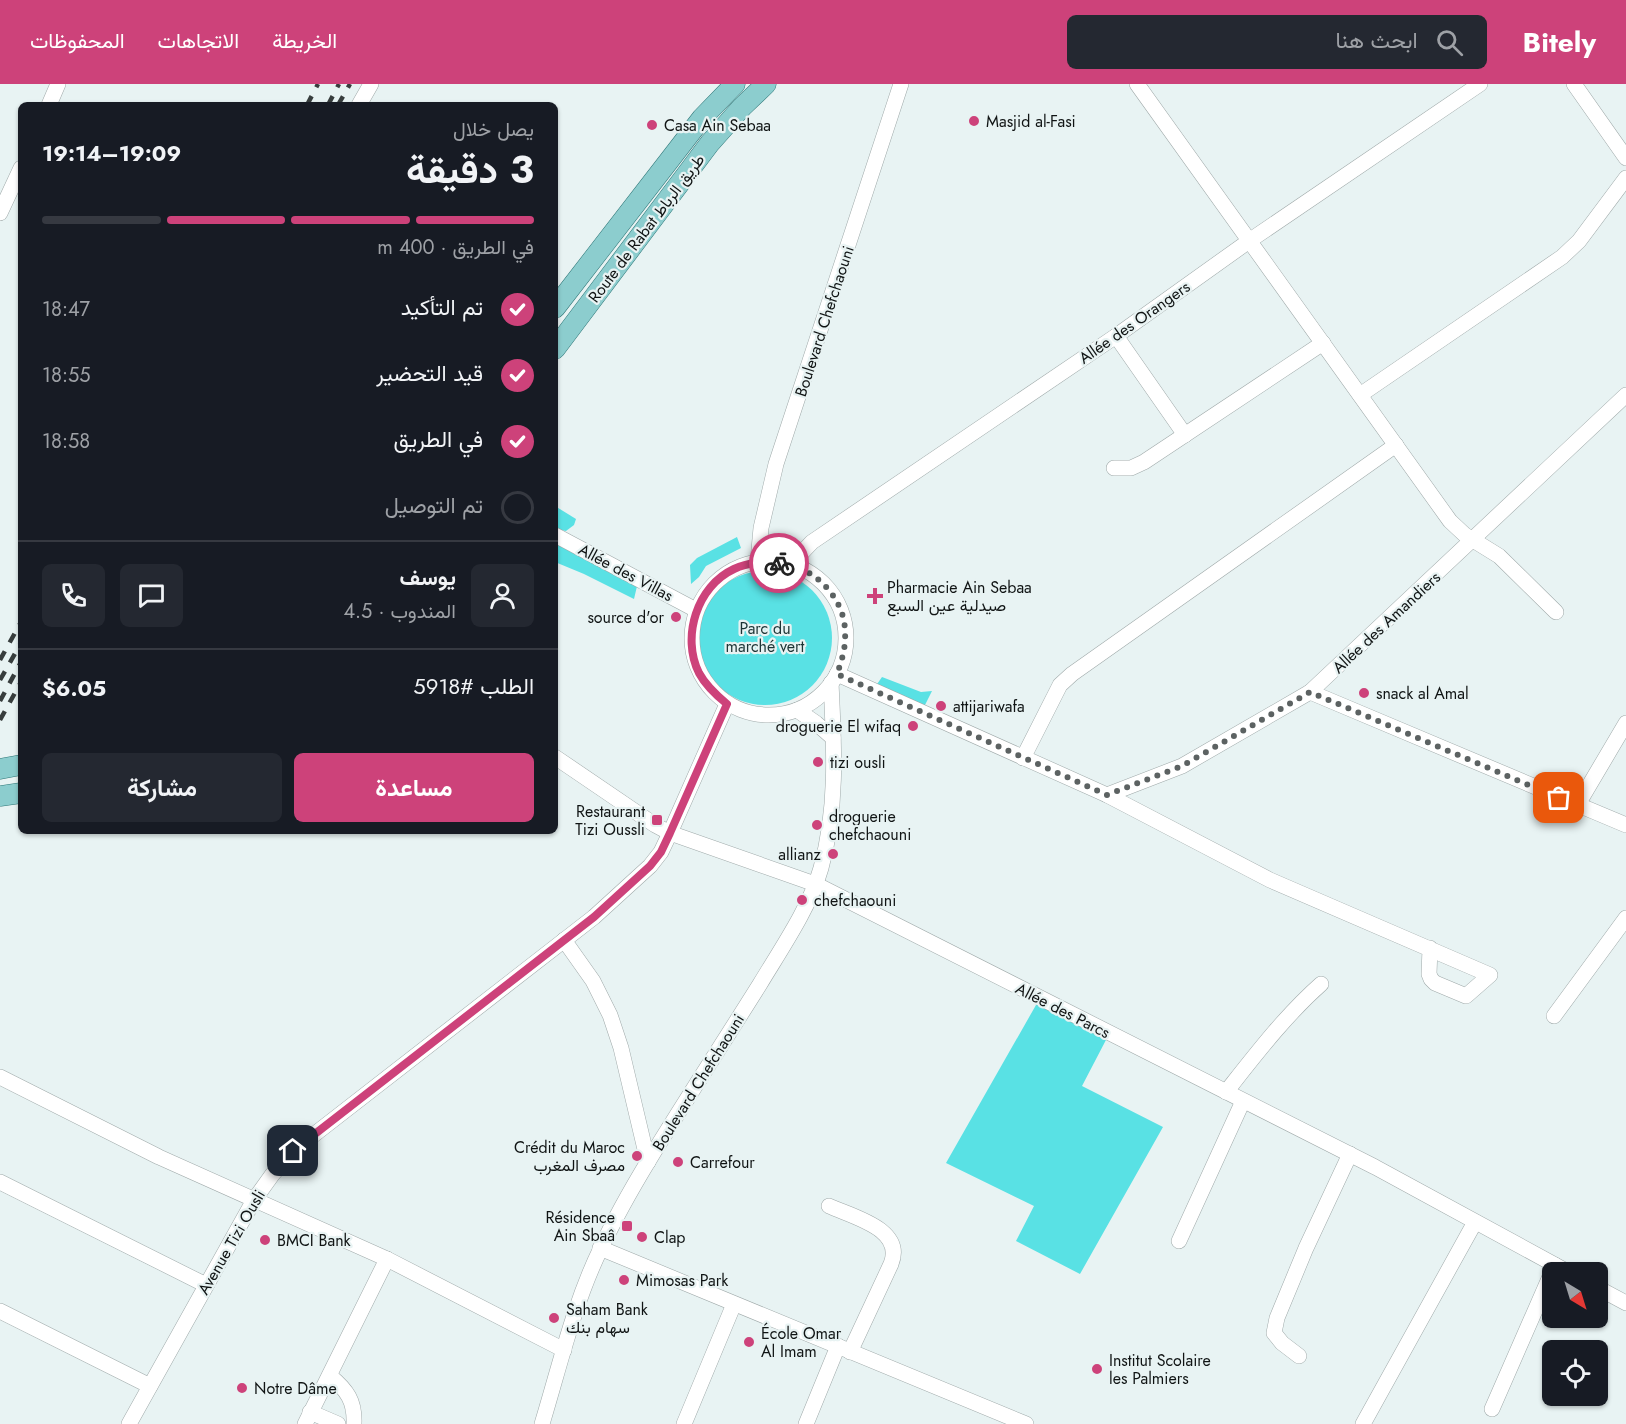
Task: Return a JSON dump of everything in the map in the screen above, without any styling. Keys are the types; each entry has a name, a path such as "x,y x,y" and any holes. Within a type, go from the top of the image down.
{"main road":[{"name":"Route de Rabat طريق الرباط","path":"558,304 702,118 735,84"},
{"name":"Route de Rabat طريق الرباط","path":"558,345 710,143 766,84"},
{"path":"0,769 18,766"},
{"path":"0,796 18,793"}],"street":[{"path":"50,102 58,84"},
{"path":"361,102 371,84"},
{"name":"Boulevard Chefchaouni","path":"758,561 761,528 776,464 901,84"},
{"path":"1137,84 1450,521 1465,535 1499,556 1518,572 1556,612"},
{"name":"Allée des Orangers","path":"791,564 812,542 1116,336 1250,241 1480,84"},
{"path":"1574,84 1626,158"},
{"path":"0,213 18,174"},
{"path":"1360,395 1562,257 1579,241 1626,178"},
{"path":"1116,336 1185,435"},
{"path":"1114,468 1136,466 1323,343"},
{"name":"Allée des Amandiers","path":"1107,795 1182,766 1310,692 1626,394"},
{"path":"1023,758 1060,685 1072,674 1396,445"},
{"name":"Allée des Villas","path":"558,537 696,610"},
{"path":"758,561 791,564 811,573 828,588 840,608 846,630 844,652 834,678 816,699 797,710 761,715 727,704 711,690 699,672 692,652 691,631 696,610 711,587 732,570 758,561"},
{"path":"834,678 1107,795 1270,880 1430,948"},
{"name":"Boulevard Chefchaouni","path":"542,1424 564,1350 600,1248 648,1162 777,955 815,884 827,839 833,796 834,678"},
{"path":"1310,692 1626,825"},
{"name":"Avenue Tizi Ousli","path":"129,1424 254,1200 272,1175 293,1151 601,911 650,866 661,852 727,704"},
{"path":"797,710 833,738"},
{"path":"1577,806 1626,723"},
{"name":"Allée des Parcs","path":"558,759 670,833 815,884 1350,1155 1549,1262"},
{"path":"1554,1016 1626,918"},
{"path":"564,940 593,981 610,1015 621,1048 648,1162"},
{"path":"1226,1092 1264,1045 1321,984"},
{"path":"0,1077 159,1157 387,1259 564,1350"},
{"path":"1179,1241 1243,1101"},
{"path":"1299,1356 1282,1343 1274,1333 1277,1318 1306,1248 1350,1155"},
{"path":"0,1182 206,1285"},
{"path":"806,1424 891,1264 895,1249 888,1235 879,1229 829,1206"},
{"path":"1363,1424 1475,1222"},
{"path":"600,1248 1026,1424"},
{"path":"338,1424 308,1418 387,1259"},
{"path":"1608,1293 1626,1303"},
{"path":"684,1424 734,1304"},
{"path":"1492,1409 1542,1309"},
{"path":"0,1311 150,1386"},
{"path":"330,1376 344,1390 354,1405 354,1424"}],"green space":[{"path":"558,508 576,519 574,525 566,531 558,530"},
{"path":"737,537 741,548 706,566 691,584 690,565 697,558"},
{"path":"558,539 638,582 634,599 558,563"},
{"name":"Parc du marché vert","path":"765,571 791,576 813,590 827,612 832,638 827,664 813,686 791,700 765,705 739,700 717,686 703,664 698,638 703,612 717,590 739,576"},
{"path":"882,677 921,692 932,691 923,709 875,687"},
{"path":"1040,998 1107,1038 1082,1086 1163,1127 1080,1274 1016,1241 1034,1206 946,1163"}],"railway":[{"path":"309,102 318,84"},
{"path":"330,102 339,84"},
{"path":"340,102 350,84"},
{"path":"0,660 18,627"},
{"path":"0,680 18,648"},
{"path":"0,701 18,668"},
{"path":"0,720 18,687"}],"way so far":[{"path":"779,563 791,564 811,573 828,588 840,608 846,630 844,652 837,674 1107,795 1182,766 1310,692 1559,798"}],"place":[{"name":"Masjid al-Fasi","path":"974,121"},
{"name":"Casa Ain Sebaa","path":"652,125"},
{"name":"Pharmacie Ain Sebaa صيدلية عين السبع","path":"875,596"},
{"name":"source d'or","path":"676,617"},
{"name":"snack al Amal","path":"1364,693"},
{"name":"attijariwafa","path":"941,706"},
{"name":"droguerie El wifaq","path":"913,726"},
{"name":"tizi ousli","path":"818,762"},
{"name":"Restaurant Tizi Oussli","path":"657,820"},
{"name":"droguerie chefchaouni","path":"817,825"},
{"name":"allianz","path":"833,854"},
{"name":"chefchaouni","path":"802,900"},
{"name":"Crédit du Maroc مصرف المغرب","path":"637,1156"},
{"name":"Carrefour","path":"678,1162"},
{"name":"Résidence Ain Sbaâ","path":"627,1226"},
{"name":"Clap","path":"642,1237"},
{"name":"BMCI Bank","path":"265,1240"},
{"name":"Mimosas Park","path":"624,1280"},
{"name":"Saham Bank سهام بنك","path":"554,1318"},
{"name":"École Omar Al Imam","path":"749,1342"},
{"name":"Institut Scolaire les Palmiers","path":"1097,1369"},
{"name":"Notre Dâme","path":"242,1388"}],"route":[{"path":"293,1151 594,917 650,866 661,852 727,704 711,690 699,672 692,652 691,631 696,610 711,587 732,570 758,561 779,563"}]}
